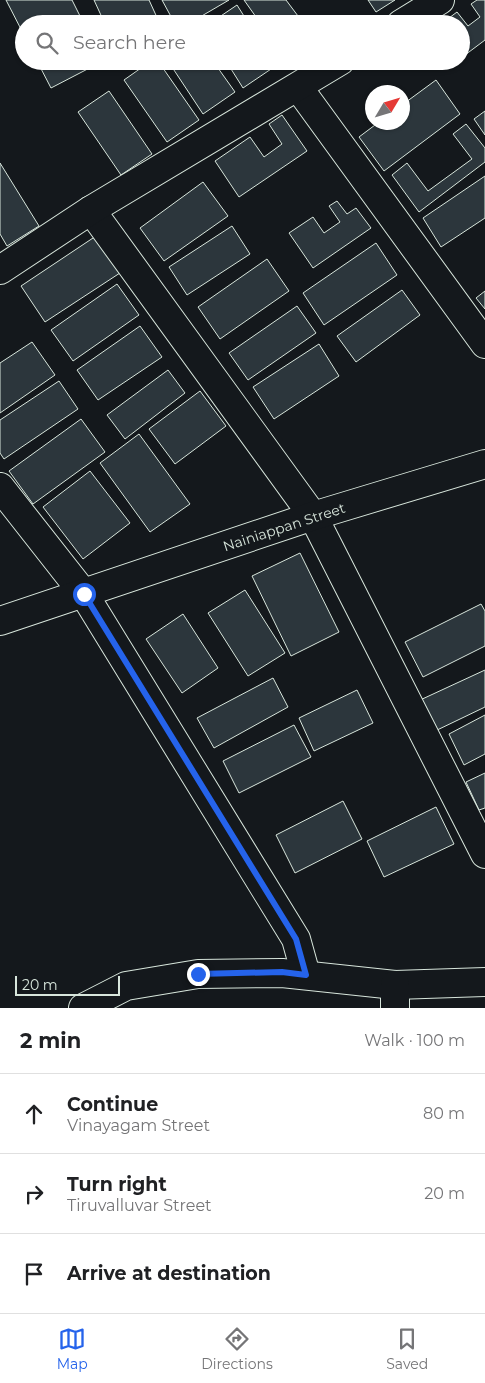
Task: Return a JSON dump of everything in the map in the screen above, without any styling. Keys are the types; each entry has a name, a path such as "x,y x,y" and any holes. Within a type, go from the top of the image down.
{"street":[{"path":"416,15 440,0"},
{"path":"0,270 91,210 325,70"},
{"path":"298,87 485,344"},
{"path":"91,210 313,516 485,854"},
{"name":"Nainiappan Street","path":"0,621 313,516 485,464"},
{"path":"0,487 84,594 296,939 306,975"},
{"path":"83,1008 126,986 198,974 282,972 306,975 395,997 485,982"}],"building":[{"path":"6,0 72,0 80,15 15,15 15,18"},
{"path":"94,0 149,0 156,15 101,15"},
{"path":"162,0 229,0 203,15 170,15"},
{"path":"244,0 286,0 297,15 255,15"},
{"path":"368,0 395,0 376,12"},
{"path":"477,0 485,0 485,40 470,51 470,24 480,17 471,4"},
{"path":"237,5 243,15 222,15"},
{"path":"42,70 86,70 51,88"},
{"path":"138,70 164,70 199,120 167,142 124,80"},
{"path":"174,70 219,70 235,92 203,114"},
{"path":"232,70 270,70 243,88"},
{"path":"436,80 460,114 384,171 359,137 368,130 410,130 410,99"},
{"path":"109,91 152,154 121,175 78,112"},
{"path":"485,111 485,135 474,119"},
{"path":"282,115 307,151 239,197 215,161 250,137 264,157 282,144 269,124"},
{"path":"466,124 485,148 485,162 419,212 392,175 407,163 428,191 472,159 453,134"},
{"path":"0,163 39,226 7,246 0,234"},
{"path":"485,176 485,218 441,247 423,218"},
{"path":"203,182 228,216 164,261 140,228"},
{"path":"337,201 347,214 356,208 371,228 313,268 289,233 313,217 324,233 340,222 329,206"},
{"path":"232,226 250,254 187,295 169,267"},
{"path":"99,234 123,271 45,322 21,286"},
{"path":"376,243 397,275 324,325 303,293"},
{"path":"267,259 289,291 220,339 198,307"},
{"path":"117,284 139,315 73,361 51,330"},
{"path":"402,290 420,315 356,362 337,336"},
{"path":"485,291 485,309 476,298"},
{"path":"297,306 316,333 248,380 229,353"},
{"path":"140,326 162,357 98,400 77,370"},
{"path":"32,342 55,375 0,413 0,363"},
{"path":"319,344 339,376 274,419 253,387"},
{"path":"168,370 185,393 125,439 107,415"},
{"path":"59,381 78,409 4,459 0,453 0,420"},
{"path":"200,391 226,426 175,464 149,429"},
{"path":"81,419 105,452 33,504 9,471"},
{"path":"139,434 190,504 150,532 100,463"},
{"path":"90,471 130,523 83,559 43,507"},
{"path":"300,553 339,632 291,656 252,576"},
{"path":"245,590 285,653 248,676 208,613"},
{"path":"481,604 485,611 485,646 423,677 405,642"},
{"path":"183,614 218,668 182,693 146,639"},
{"path":"485,670 485,707 433,732 418,701"},
{"path":"273,678 288,707 214,748 197,718"},
{"path":"357,690 373,723 314,751 299,718"},
{"path":"485,715 485,754 464,765 449,734"},
{"path":"294,725 311,757 239,793 223,761"},
{"path":"485,773 485,808 479,810 466,782"},
{"path":"343,801 362,839 295,873 276,835"},
{"path":"436,807 454,844 384,877 367,841"}],"route":[{"path":"84,594 296,939 306,975 282,972 198,974"}]}
